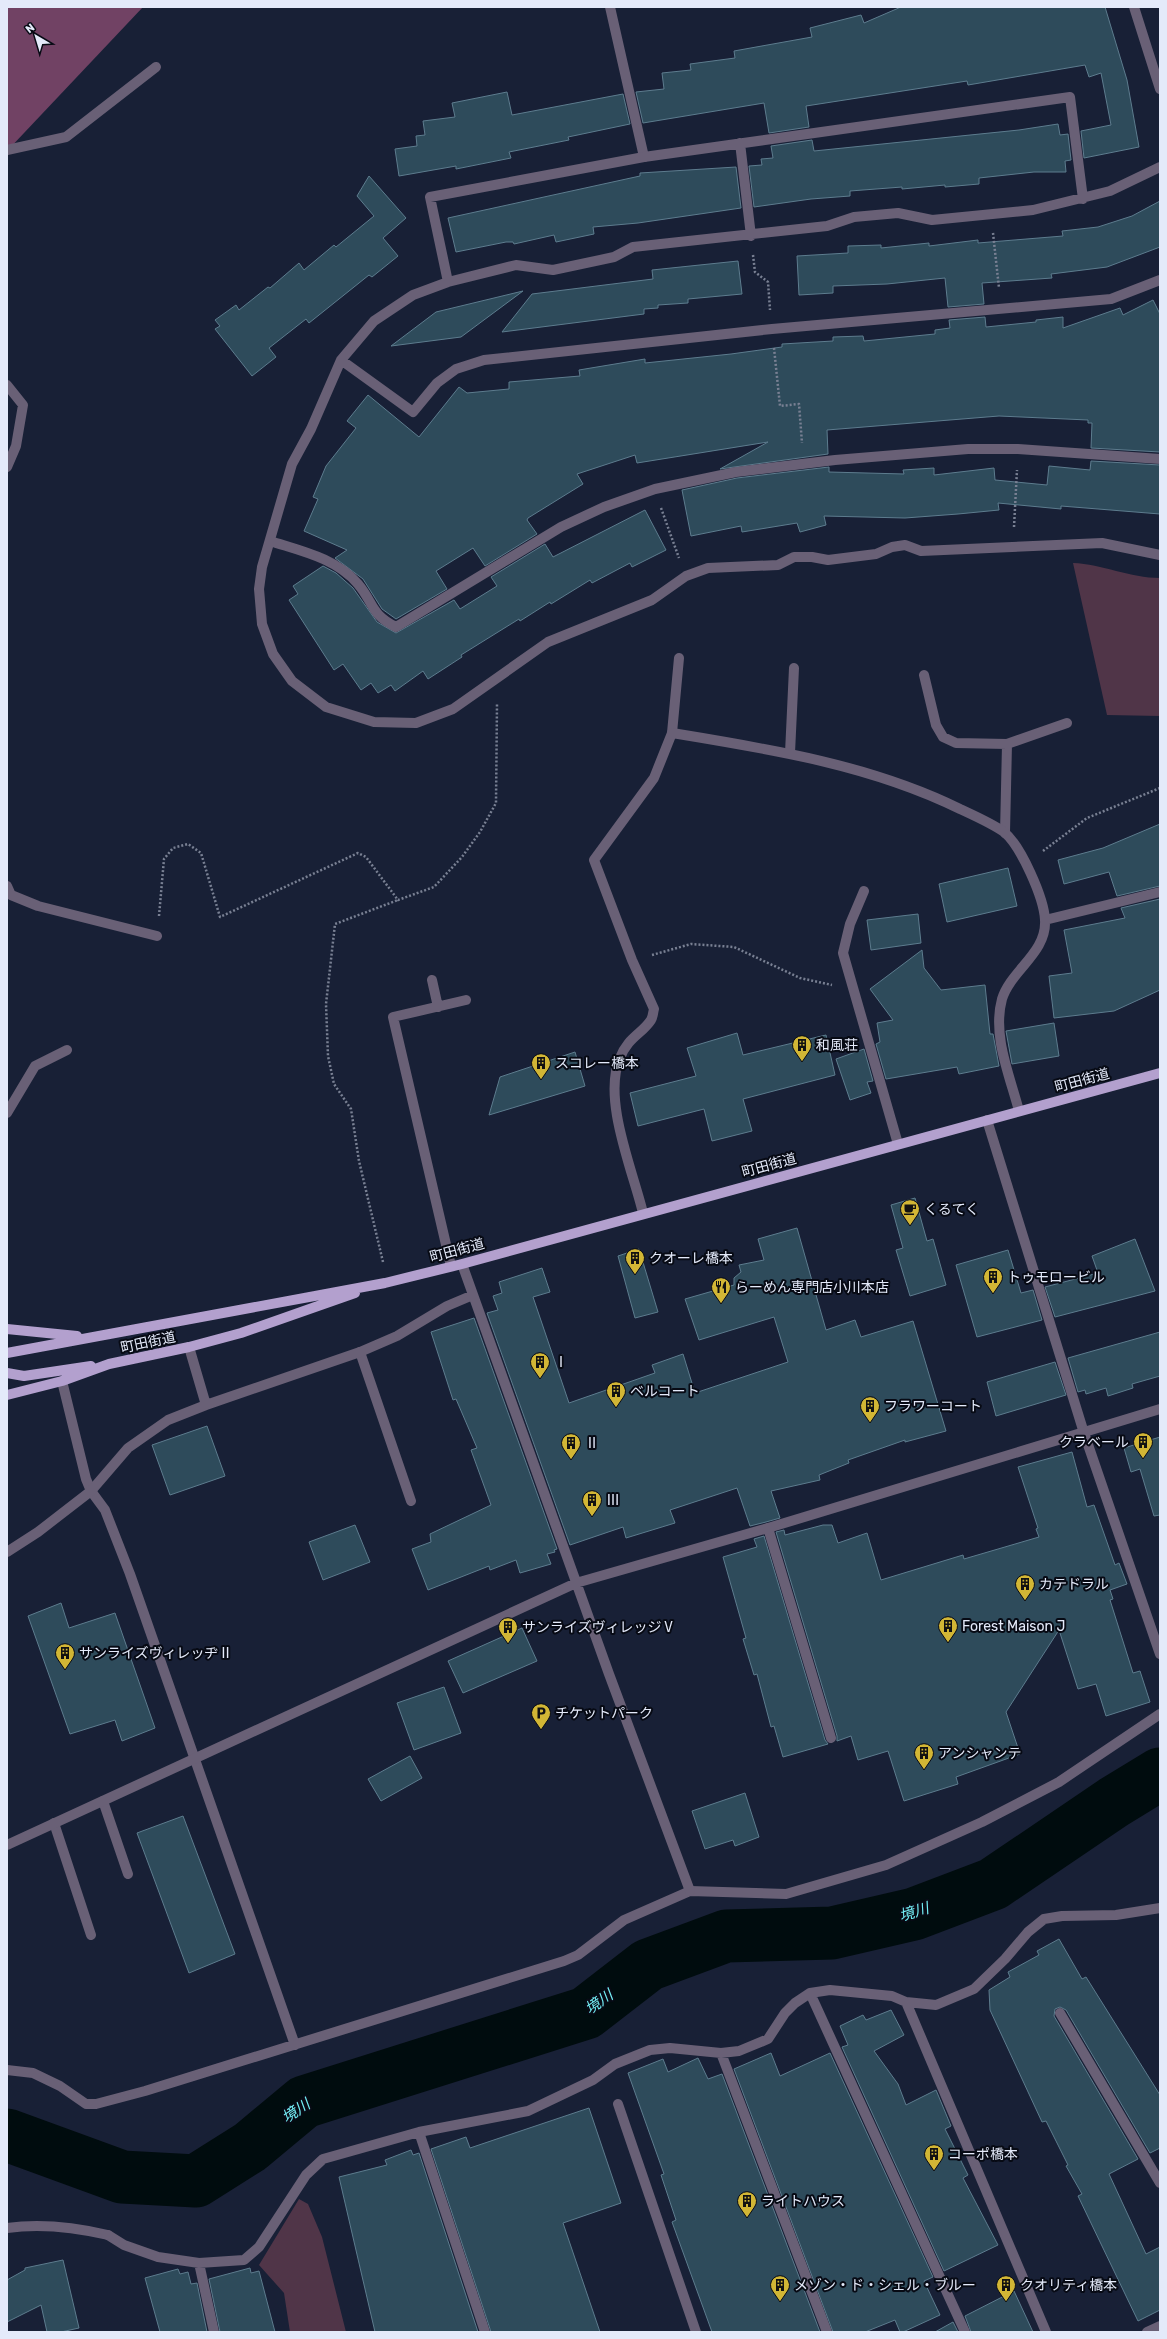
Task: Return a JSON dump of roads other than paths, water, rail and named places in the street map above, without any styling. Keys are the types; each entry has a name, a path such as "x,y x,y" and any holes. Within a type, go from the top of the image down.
{"main road":[{"name":"町田街道","path":"7,1354 91,1337 385,1283 462,1264 1160,1073"},
{"name":"町田街道","path":"7,1395 62,1380 109,1364 189,1347 241,1333 385,1283"},
{"path":"7,1329 91,1337"},
{"path":"7,1373 24,1376 109,1364"}],"street":[{"path":"610,7 644,157"},
{"path":"1134,7 1160,89"},
{"path":"7,150 66,137 156,67"},
{"path":"448,282 430,197 644,157 1070,97 1083,199"},
{"path":"740,143 751,236"},
{"path":"1160,167 1110,191 1083,199 1033,210 932,220 898,213 854,217 827,226 751,236 633,247 614,257 553,270 516,265 448,282 413,295 374,321 341,360 311,429 292,464 262,567 259,589 262,624 273,654 292,681 326,707 374,722 416,723 453,709 548,642 652,600 686,576 708,568 778,565 794,557 812,557 828,560 876,554 892,546 905,545 921,550 1102,544 1160,555"},
{"path":"341,360 413,412 437,383 456,369 484,360 772,329 1111,299 1160,280"},
{"path":"7,385 23,404 16,446 7,467"},
{"path":"270,541 334,563 358,584 380,619 396,626 561,527 604,507 654,488 736,472 804,464 968,449 1018,449 1160,459"},
{"path":"644,1213 616,1110 614,1077 619,1058 628,1041 651,1020 654,1008 632,960 594,860 654,778 672,733 679,658"},
{"path":"790,753 794,668"},
{"path":"924,675 936,725 943,737 956,743 1007,744 1067,723"},
{"path":"672,733 790,753 895,782 940,799 1005,833 1027,863 1040,896 1045,920 1042,942 1003,998 998,1019 1000,1036 1019,1111"},
{"path":"1005,833 1007,744"},
{"path":"7,886 11,895 38,906 157,936"},
{"path":"864,891 850,924 843,953 898,1144"},
{"path":"1045,920 1160,892"},
{"path":"432,980 438,1007"},
{"path":"451,1266 393,1017 466,1000"},
{"path":"7,1113 35,1066 67,1050"},
{"path":"987,1120 1084,1432 1160,1654"},
{"path":"462,1264 576,1583 690,1891"},
{"path":"7,1552 38,1532 91,1491 128,1448 168,1420 206,1405 360,1352 397,1336 447,1306 473,1295"},
{"path":"189,1347 206,1405"},
{"path":"360,1352 411,1501"},
{"path":"62,1380 86,1479 91,1491 105,1510 196,1759 295,2045"},
{"path":"7,1845 576,1583 768,1528 1160,1409"},
{"path":"768,1528 831,1738"},
{"path":"7,2070 33,2073 60,2086 86,2104 96,2104 145,2092 564,1961 578,1955 624,1920 690,1891 786,1894 886,1865 982,1822 1059,1782 1160,1714"},
{"path":"104,1801 128,1874"},
{"path":"54,1823 91,1935"},
{"path":"7,2228 47,2225 78,2228 108,2235 143,2253 199,2263 244,2260 252,2254 268,2234 306,2175 323,2159 419,2132 528,2111 593,2080 615,2064 650,2050 670,2048 721,2053 739,2051 768,2039 785,2014 795,2003 810,1993 830,1990 892,1996 906,2002 936,2005 974,1989 1005,1960 1028,1932 1044,1919 1062,1916 1116,1915 1160,1908"},
{"path":"810,1993 965,2332"},
{"path":"906,2002 1046,2332"},
{"path":"1060,2013 1160,2183"},
{"path":"721,2053 827,2332"},
{"path":"618,2104 696,2332"},
{"path":"419,2132 485,2332"},
{"path":"199,2263 214,2332"},
{"path":"1147,2332 1160,2326"}],"waterway":[{"name":"境川","path":"7,2135 122,2177 196,2181 250,2147 304,2102 586,2013 648,1965 726,1936 832,1933 914,1914 993,1884 1114,1802 1160,1774"}],"place":[{"name":"和風荘","path":"802,1062"},
{"name":"スコレー橋本","path":"541,1080"},
{"name":"くるてく","path":"910,1226"},
{"name":"クオーレ橋本","path":"635,1275"},
{"name":"トゥモロービル","path":"993,1294"},
{"name":"らーめん専門店小川本店","path":"721,1304"},
{"name":"Ⅰ","path":"540,1379"},
{"name":"ベルコート","path":"616,1408"},
{"name":"フラワーコート","path":"870,1423"},
{"name":"クラベール","path":"1143,1459"},
{"name":"Ⅱ","path":"571,1460"},
{"name":"Ⅲ","path":"592,1517"},
{"name":"カテドラル","path":"1025,1601"},
{"name":"Forest Maison J","path":"948,1643"},
{"name":"サンライズヴィレッジⅤ","path":"508,1644"},
{"name":"サンライズヴィレッヂⅡ","path":"65,1670"},
{"name":"チケットパーク","path":"541,1730"},
{"name":"アンシャンテ","path":"924,1770"},
{"name":"コーポ橋本","path":"934,2171"},
{"name":"ライトハウス","path":"747,2218"},
{"name":"メゾン・ド・シェル・ブルー","path":"780,2302"},
{"name":"クオリティ橋本","path":"1006,2302"}]}
